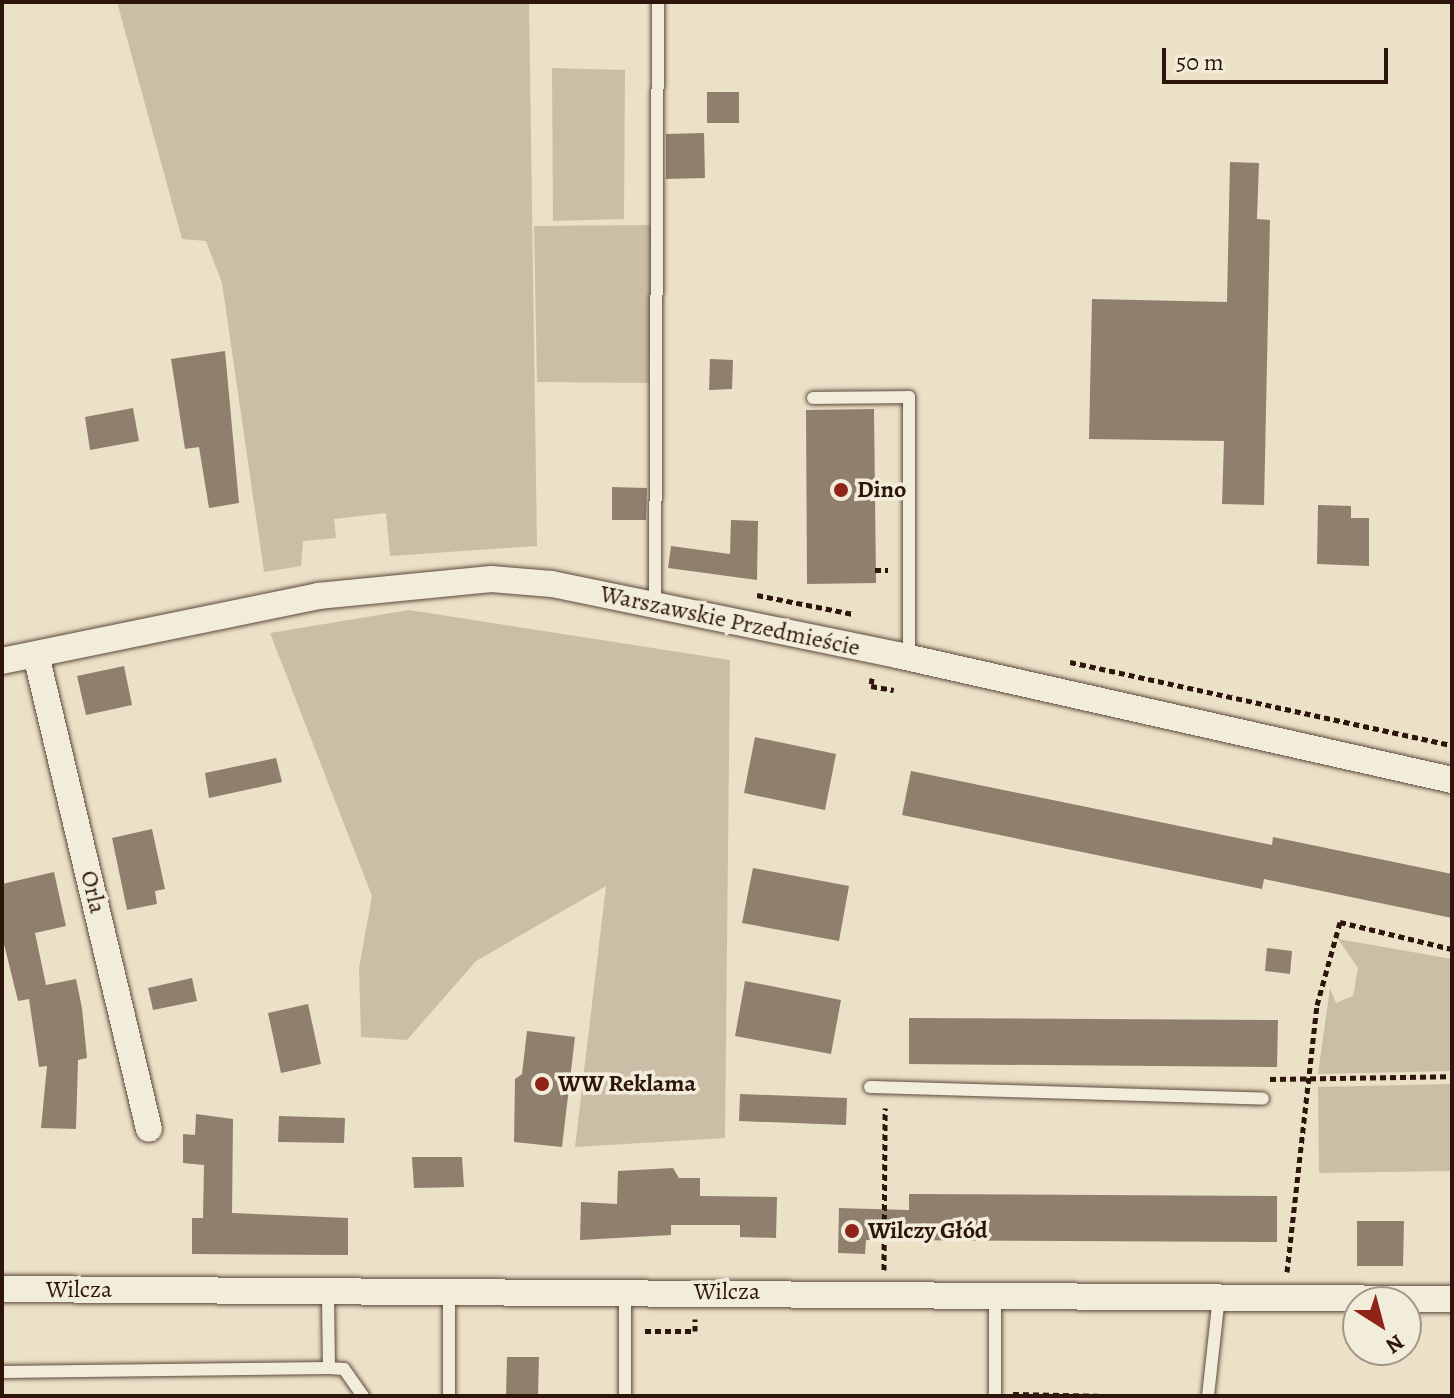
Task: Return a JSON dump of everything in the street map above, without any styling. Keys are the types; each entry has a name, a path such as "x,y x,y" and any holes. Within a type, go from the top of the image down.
{"street":[{"name":"Warszawskie Przedmieście","path":"2,661 407,585 491,579 655,606 909,658 1452,780"},
{"name":"Orla","path":"36,655 149,1129"},
{"name":"Wilcza","path":"2,1289 995,1293 1452,1299"}],"lane":[{"path":"655,606 658,2"},
{"path":"813,398 909,397 909,658"},
{"path":"870,1087 1263,1099"},
{"path":"328,1292 329,1368"},
{"path":"449,1292 449,1396"},
{"path":"625,1292 625,1396"},
{"path":"995,1293 995,1396"},
{"path":"1208,1396 1219,1297"},
{"path":"2,1372 329,1368 344,1369 363,1396"}],"path":[{"path":"1287,1272 1317,1005 1340,922 1452,949"},
{"path":"884,1271 885,1109"},
{"path":"1012,1379 1012,1395 1108,1396"}],"shaded area":[{"path":"117,2 529,2 537,546 390,556 386,513 334,519 336,538 303,541 301,566 264,572 222,283 206,241 182,239"},
{"path":"552,68 625,70 624,219 553,221"},
{"path":"651,225 649,383 537,382 534,226"},
{"path":"409,610 730,660 725,1138 575,1147 606,886 476,961 407,1040 361,1037 359,968 372,896 270,633"},
{"path":"1338,939 1452,959 1452,1071 1318,1074 1330,988 1336,1003 1353,996 1358,968"},
{"path":"1450,1084 1451,1171 1319,1173 1318,1087"}],"building":[{"path":"707,92 739,92 739,123 707,123"},
{"path":"704,133 705,178 666,179 666,134"},
{"path":"1230,162 1259,163 1257,219 1270,220 1264,505 1222,504 1224,441 1089,439 1092,299 1227,302"},
{"path":"225,351 239,503 209,508 199,447 185,449 171,359"},
{"path":"710,359 733,360 732,389 709,390"},
{"path":"133,408 139,441 90,450 85,417"},
{"name":"Dino","path":"874,409 876,583 807,584 806,410"},
{"path":"612,487 647,488 646,520 612,520"},
{"path":"1318,505 1351,506 1351,518 1369,518 1369,566 1317,564"},
{"path":"731,520 758,521 757,580 668,568 671,546 730,554"},
{"path":"124,666 132,705 86,715 77,676"},
{"path":"755,737 836,754 825,810 744,793"},
{"path":"276,758 282,782 209,798 205,773"},
{"path":"911,771 1272,845 1273,837 1452,874 1452,918 1264,879 1262,889 902,815"},
{"path":"152,829 165,889 155,891 157,904 127,910 112,838"},
{"path":"753,868 849,886 839,941 742,923"},
{"path":"54,872 66,926 35,933 46,985 76,979 87,1058 78,1060 76,1129 41,1128 47,1066 39,1067 29,999 18,1001 2,936 2,884"},
{"path":"1267,948 1292,951 1290,974 1265,971"},
{"path":"192,978 197,1001 153,1010 148,988"},
{"path":"745,981 841,1000 831,1054 735,1036"},
{"path":"308,1004 321,1064 281,1073 268,1013"},
{"path":"909,1018 1278,1020 1277,1067 909,1064"},
{"name":"WW Reklama","path":"527,1031 575,1037 562,1147 514,1142 515,1079 522,1074"},
{"path":"740,1094 847,1098 846,1125 739,1121"},
{"path":"196,1114 233,1119 232,1213 348,1218 348,1255 192,1254 192,1218 203,1218 204,1165 183,1163 183,1134 195,1135"},
{"path":"279,1116 345,1118 344,1143 278,1142"},
{"path":"412,1157 462,1157 464,1187 414,1188"},
{"path":"673,1168 679,1178 700,1178 700,1196 777,1197 776,1238 740,1237 740,1225 671,1225 671,1235 580,1240 581,1202 617,1204 618,1171"},
{"path":"909,1194 1277,1196 1277,1242 866,1240 865,1254 838,1253 839,1208 909,1210"},
{"path":"1357,1221 1404,1221 1403,1266 1357,1266"},
{"path":"507,1357 539,1357 538,1396 506,1396"}],"place":[{"name":"Dino","path":"841,490"},
{"name":"WW Reklama","path":"542,1084"},
{"name":"Wilczy Głód","path":"852,1231"}]}
